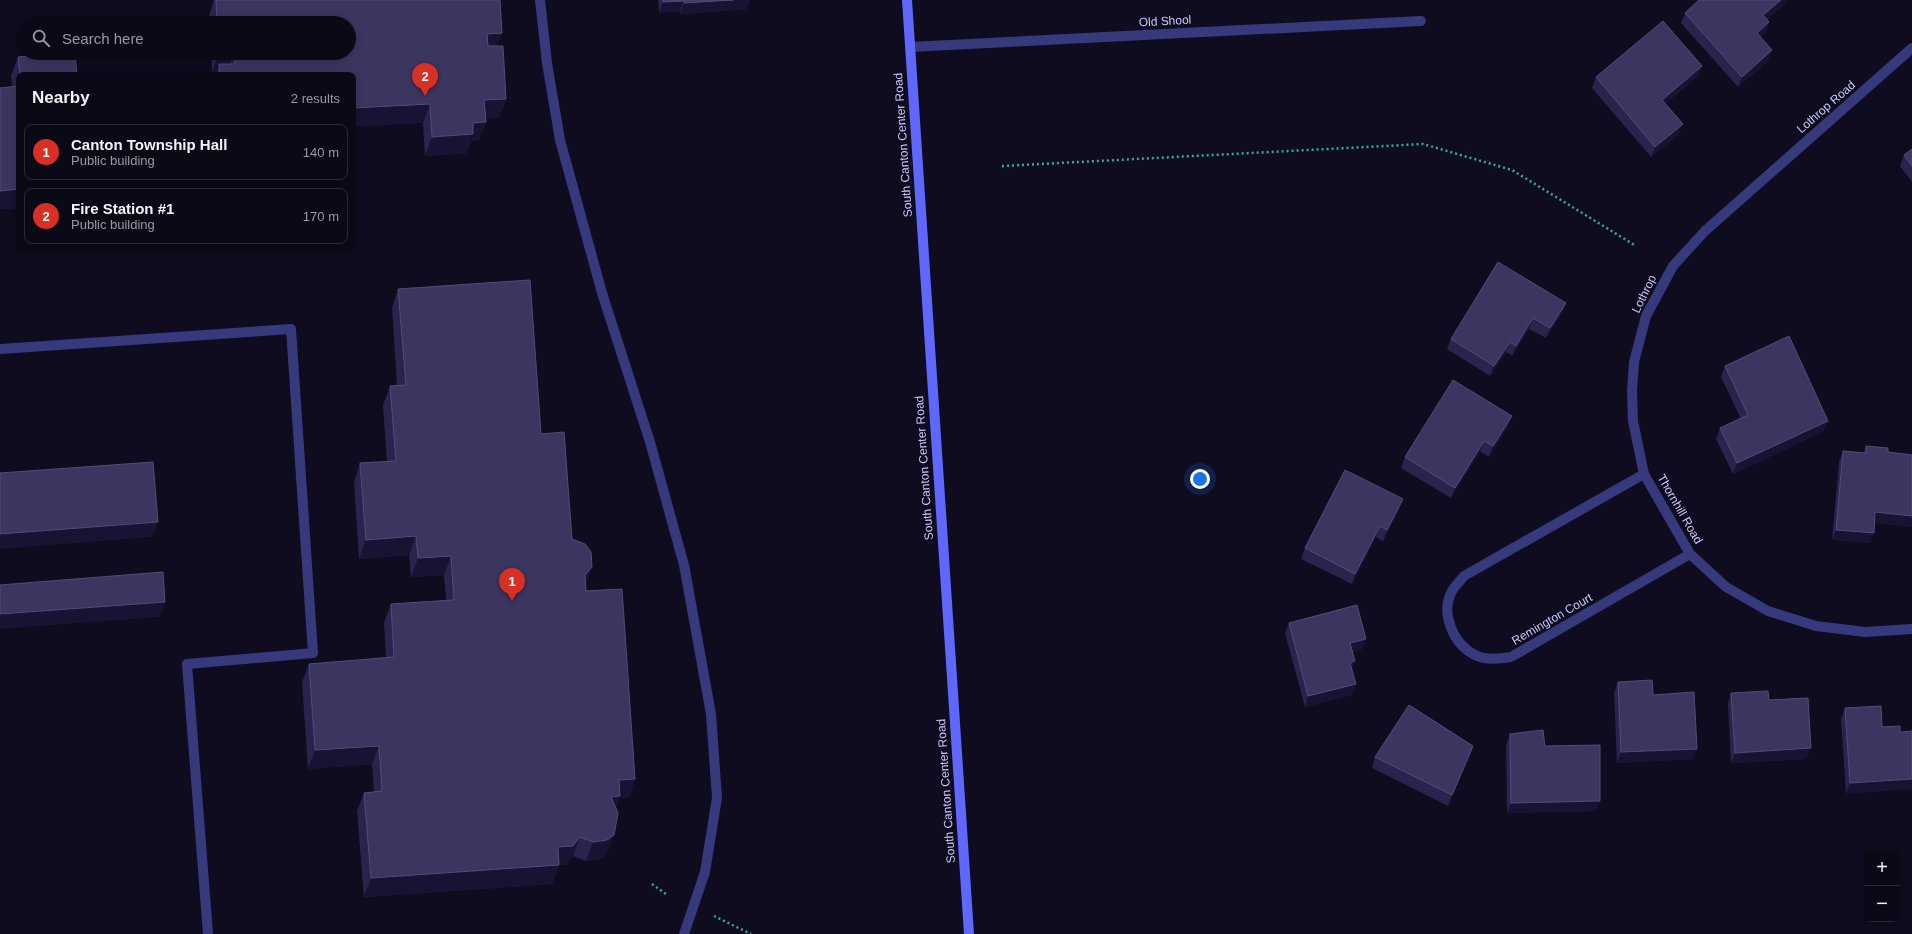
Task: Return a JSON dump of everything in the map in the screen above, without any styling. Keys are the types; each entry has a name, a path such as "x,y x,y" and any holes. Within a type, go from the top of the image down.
{"main road":[{"name":"South Canton Center Road","path":"907,0 969,934"}],"street":[{"path":"540,0 547,63 560,140 602,293 650,442 684,565 711,714 717,798 705,872 684,934"},
{"name":"Old Shool","path":"910,47 1421,21"},
{"name":"Lothrop Road","path":"1757,185 1912,48"},
{"name":"Lothrop","path":"1644,474 1633,421 1632,391 1634,362 1646,316 1673,266 1705,231 1757,185"},
{"path":"0,349 291,329 313,653 187,664 208,934"},
{"name":"Remington Court","path":"1644,474 1464,576 1452,591 1448,614 1450,628 1463,648 1476,656 1498,659 1512,657 1690,554"},
{"name":"Thornhill Road","path":"1644,474 1690,554 1726,587 1768,611 1816,626 1865,632 1912,629"}],"path":[{"path":"1002,166 1422,144 1512,170 1636,246"},
{"path":"652,884 666,894"},
{"path":"714,916 751,934"}],"building":[{"path":"216,0 500,0 502,33 487,34 488,46 503,46 506,99 484,100 486,122 473,123 473,134 432,137 430,104 356,108 356,72 220,72 219,64 235,64 235,60 356,60 356,16 217,16"},
{"path":"663,0 733,0 684,3 684,1 663,2"},
{"path":"1699,0 1781,0 1763,15 1769,22 1757,33 1772,50 1742,77 1685,13"},
{"path":"1663,21 1702,66 1662,100 1683,124 1655,147 1596,77"},
{"path":"18,60 76,60 77,72 20,72"},
{"path":"16,86 16,189 0,191 0,88"},
{"path":"1912,149 1912,166 1904,155"},
{"path":"1498,262 1566,303 1550,328 1533,318 1516,346 1510,342 1494,366 1451,339"},
{"path":"530,280 541,434 564,432 572,539 585,544 591,552 592,567 585,575 586,591 622,589 635,779 619,780 620,796 611,797 618,813 614,835 607,840 593,842 580,837 573,846 558,847 559,865 371,878 364,793 382,791 379,746 315,750 309,664 394,657 391,604 454,600 451,556 418,558 416,536 366,540 360,463 396,461 390,386 406,385 398,289"},
{"path":"1789,336 1828,421 1737,463 1720,428 1748,415 1725,366"},
{"path":"1453,380 1512,416 1493,446 1484,441 1455,488 1405,457"},
{"path":"1866,446 1888,448 1888,452 1912,455 1912,516 1875,512 1874,533 1836,530 1843,451 1866,453"},
{"path":"153,462 158,522 0,534 0,473"},
{"path":"1345,470 1403,499 1387,530 1380,526 1355,574 1305,548"},
{"path":"163,572 165,602 0,614 0,585"},
{"path":"1357,605 1366,639 1350,643 1355,661 1350,663 1356,684 1308,696 1289,623"},
{"path":"1652,680 1653,695 1694,692 1697,749 1621,752 1618,682"},
{"path":"1768,691 1769,700 1808,698 1811,748 1735,753 1731,693"},
{"path":"1409,705 1473,746 1452,795 1375,757"},
{"path":"1881,706 1882,727 1900,726 1900,732 1912,731 1912,779 1850,783 1845,708"},
{"path":"1543,730 1545,746 1600,745 1600,801 1511,803 1510,734"}],"place":[{"name":"Fire Station #1","path":"425,96"},
{"name":"Canton Township Hall","path":"512,601"}]}
